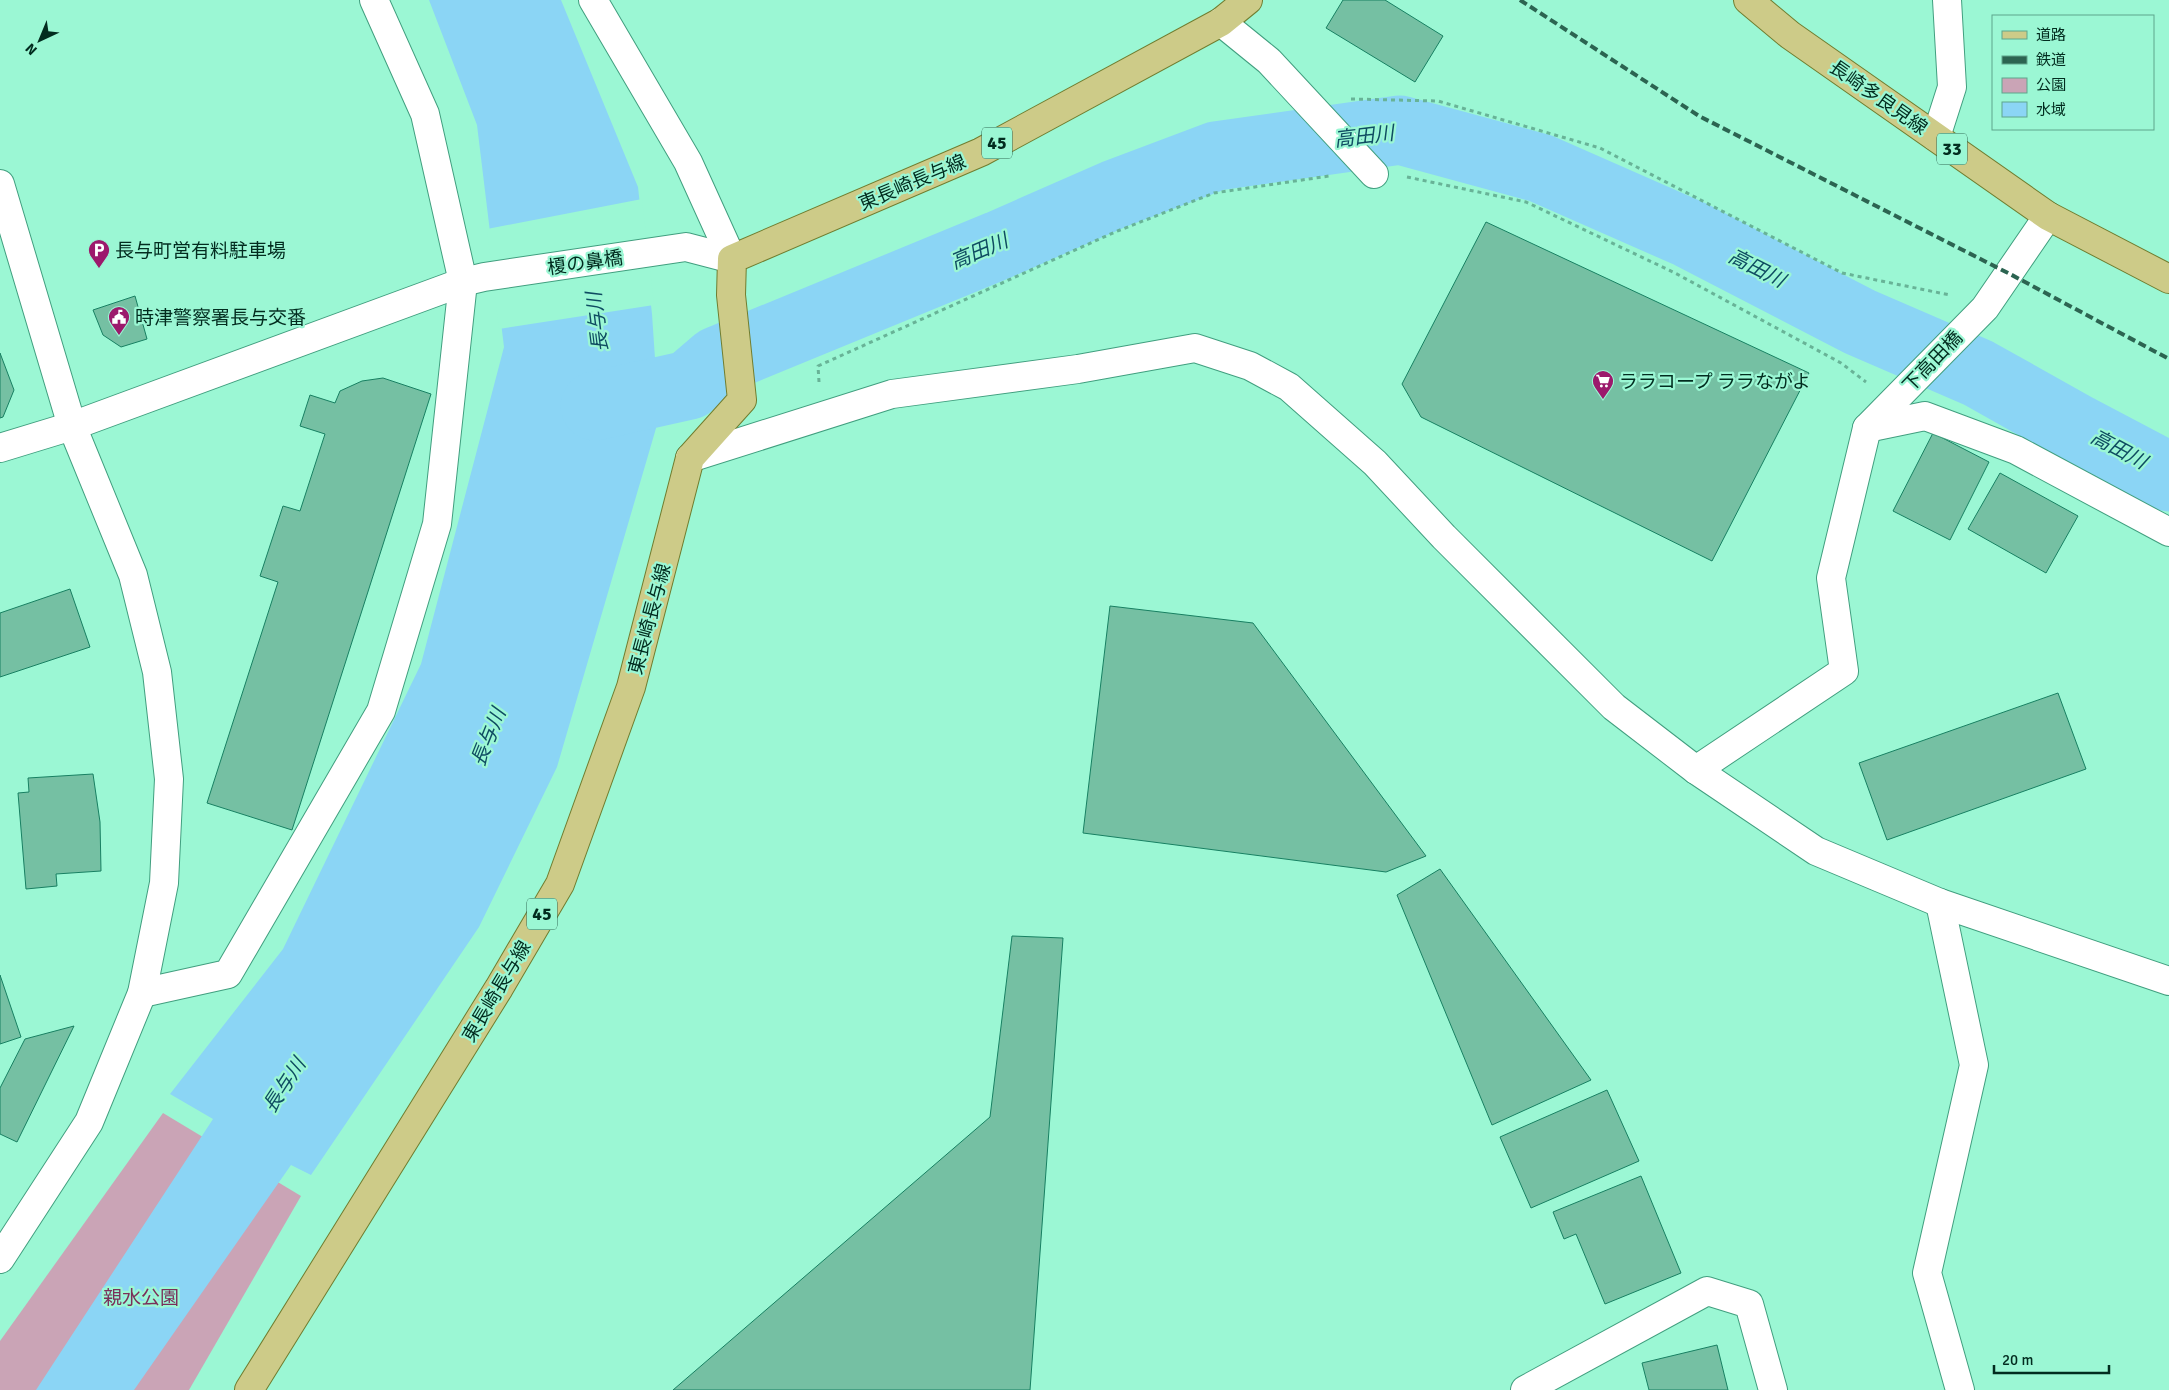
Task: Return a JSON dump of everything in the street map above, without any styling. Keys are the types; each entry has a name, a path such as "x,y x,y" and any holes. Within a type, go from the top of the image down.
{"main road":[{"name":"東長崎長与線","path":"249,1390 499,988 560,884 631,687 690,458 742,400 731,295 732,260 981,152 1221,22 1248,0"},
{"name":"長崎多良見線","path":"1748,0 1790,35 2048,216 2169,279"}],"street":[{"path":"142,993 228,974 382,711 438,524 473,279 425,114 374,0"},
{"path":"593,0 688,162 732,260"},
{"path":"1936,137 1952,87 1947,0"},
{"path":"1221,22 1269,61 1372,173"},
{"path":"0,184 10,254 72,426 133,575 157,672 168,779 164,884 142,993 89,1122 0,1259"},
{"name":"下高田橋","path":"1867,428 1979,314 2048,216"},
{"name":"榎の鼻橋","path":"0,448 72,426 473,279 686,247 732,260"},
{"path":"690,458 892,394 1078,369 1195,348 1250,366 1289,387 1375,463 1444,537 1614,707 1696,770 1816,851 1940,903 2169,981"},
{"path":"1696,770 1844,671 1831,578 1867,428 1925,416 2016,450 2169,532"},
{"path":"1940,903 1974,1065 1927,1273 1960,1390"},
{"path":"1525,1390 1707,1291 1749,1304 1773,1390"}],"path":[{"path":"1304,99 1438,101 1600,148 1842,273 1951,295 1979,314"},
{"path":"820,417 818,366 1115,232 1214,193 1348,173 1401,176 1526,202 1676,273 1833,358 1892,402"}],"green space":[{"name":"親水公園","path":"163,1113 301,1196 189,1390 0,1390 0,1341"}],"water":[{"name":"長与川","path":"429,0 561,0 638,187 652,314 659,418 557,767 479,927 311,1175 291,1165 134,1390 36,1390 213,1119 170,1094 283,949 421,664 504,347 477,125"}],"pier":[{"path":"642,199 654,305 499,329 487,229"}],"building":[{"path":"1343,0 1385,0 1443,36 1415,82 1326,28"},
{"name":"ララコープ ララながよ","path":"1486,222 1809,373 1712,561 1421,417 1402,384"},
{"path":"135,296 147,339 121,347 103,335 93,310"},
{"path":"0,353 14,390 3,417 0,418"},
{"path":"383,378 431,394 292,830 207,803 278,582 260,576 283,506 300,511 325,434 300,426 310,395 335,403 340,391 362,381"},
{"path":"1933,433 1989,462 1950,540 1893,511"},
{"path":"2000,473 2078,516 2046,573 1968,529"},
{"path":"70,589 90,647 0,677 0,613"},
{"path":"1110,606 1253,623 1426,856 1386,872 1083,833"},
{"path":"2058,693 2086,769 1887,840 1859,763"},
{"path":"93,774 100,822 101,871 56,874 57,886 26,889 18,793 29,792 28,778"},
{"path":"1440,869 1591,1080 1492,1125 1397,895"},
{"path":"1012,936 1063,938 1030,1390 673,1390 990,1117"},
{"path":"0,975 21,1037 0,1044"},
{"path":"74,1026 17,1142 0,1134 0,1088 25,1039"},
{"path":"1607,1090 1639,1161 1531,1208 1500,1137"},
{"path":"1641,1176 1681,1273 1605,1304 1576,1234 1564,1239 1553,1212"},
{"path":"1717,1345 1728,1390 1649,1390 1642,1363"}],"waterway":[{"name":"高田川","path":"595,406 689,385 717,361 999,245 1115,194 1216,156 1400,130 1540,168 1690,234 1860,322 1978,373 2169,477"}],"railway":[{"path":"1520,0 1699,116 2010,274 2169,359"}],"place":[{"name":"長与町営有料駐車場","path":"99,269"},
{"name":"時津警察署長与交番","path":"119,336"},
{"name":"ララコープ ララながよ","path":"1603,400"}]}
